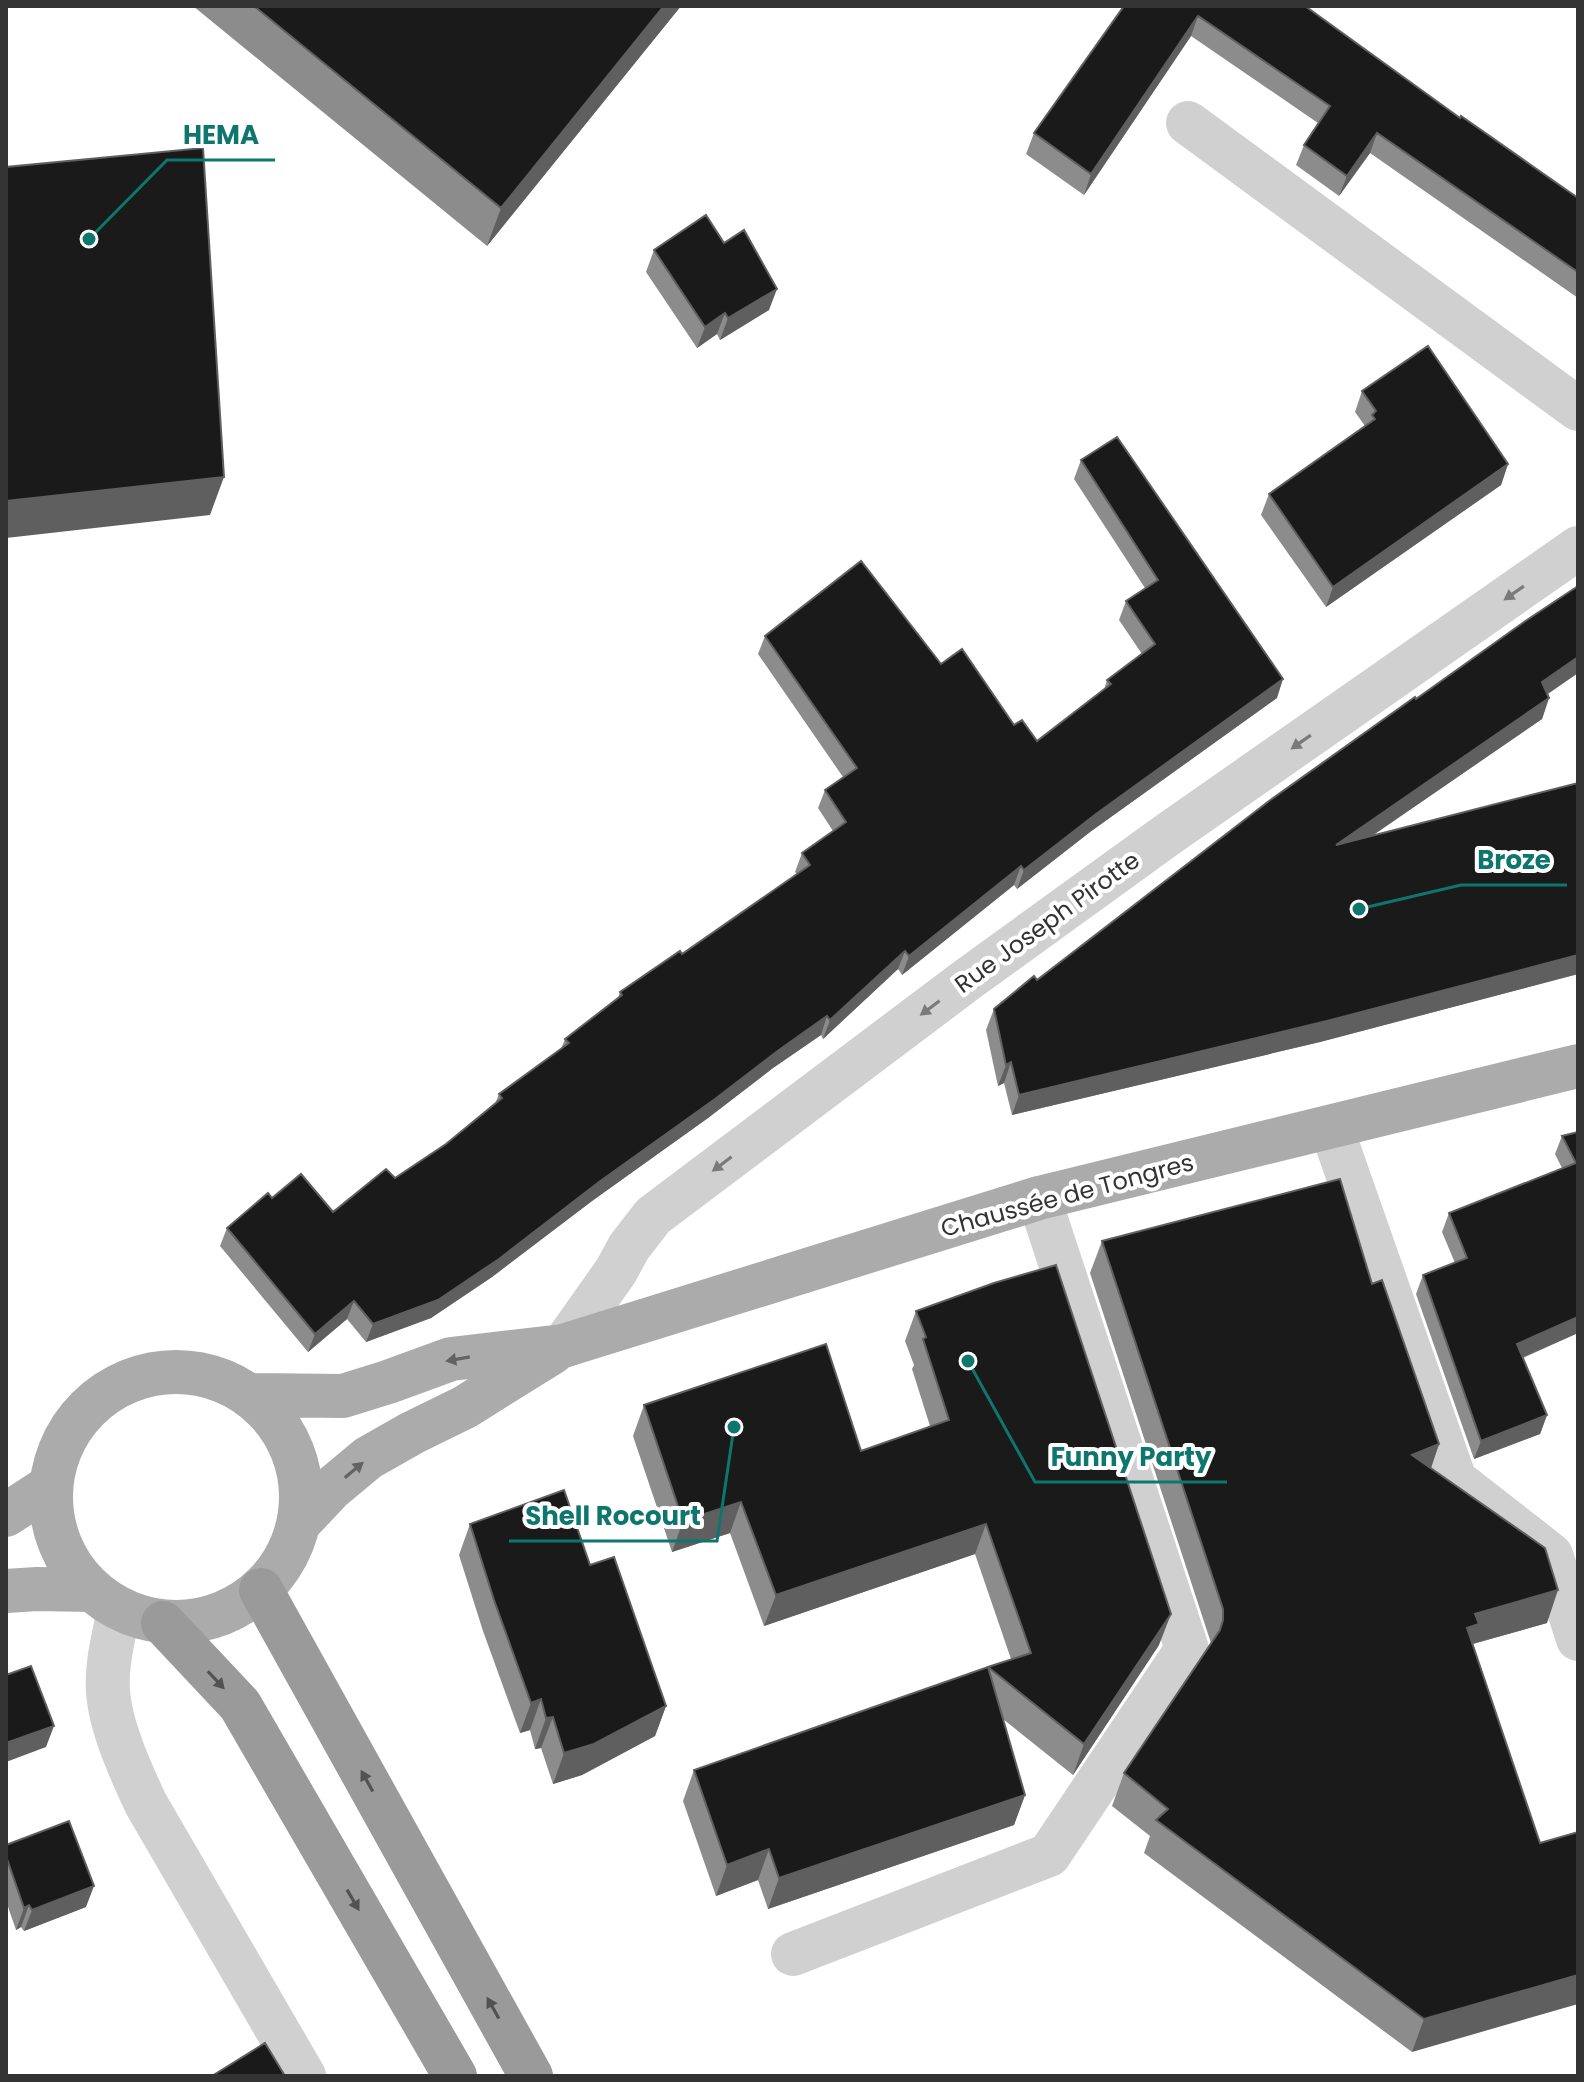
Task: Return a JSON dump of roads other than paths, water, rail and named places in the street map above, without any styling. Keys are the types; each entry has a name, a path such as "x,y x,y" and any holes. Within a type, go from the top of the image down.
{"highway":[{"path":"261,1590 531,2076"},
{"path":"163,1623 240,1705 455,2076"}],"main road":[{"name":"Chaussée de Tongres","path":"248,1395 343,1396 451,1359 563,1346 1039,1198 1578,1066"},
{"name":"Chaussée de Tongres","path":"298,1524 332,1488 368,1458 465,1407 563,1346"},
{"path":"194,1372 235,1386 248,1395 269,1412 293,1449 301,1486 298,1524 284,1560 261,1590 215,1617 163,1623 140,1618 105,1600 69,1564 55,1532 50,1486 62,1441 90,1404 139,1376 194,1372"},
{"path":"6,1515 50,1486"},
{"path":"6,1591 37,1589 105,1600"}],"street":[{"path":"1188,123 1578,409"},
{"name":"Rue Joseph Pirotte","path":"563,1346 653,1216 1092,889 1578,548"},
{"path":"1331,1127 1455,1480 1551,1555 1578,1639"},
{"path":"793,1954 1049,1855 1187,1649 1039,1198"},
{"path":"105,1600 111,1714 138,1787 304,2076"}],"place":[{"name":"HEMA","path":"89,239"},
{"name":"Broze","path":"1359,909"},
{"name":"Funny Party","path":"968,1361"},
{"name":"Shell Rocourt","path":"734,1427"}]}
